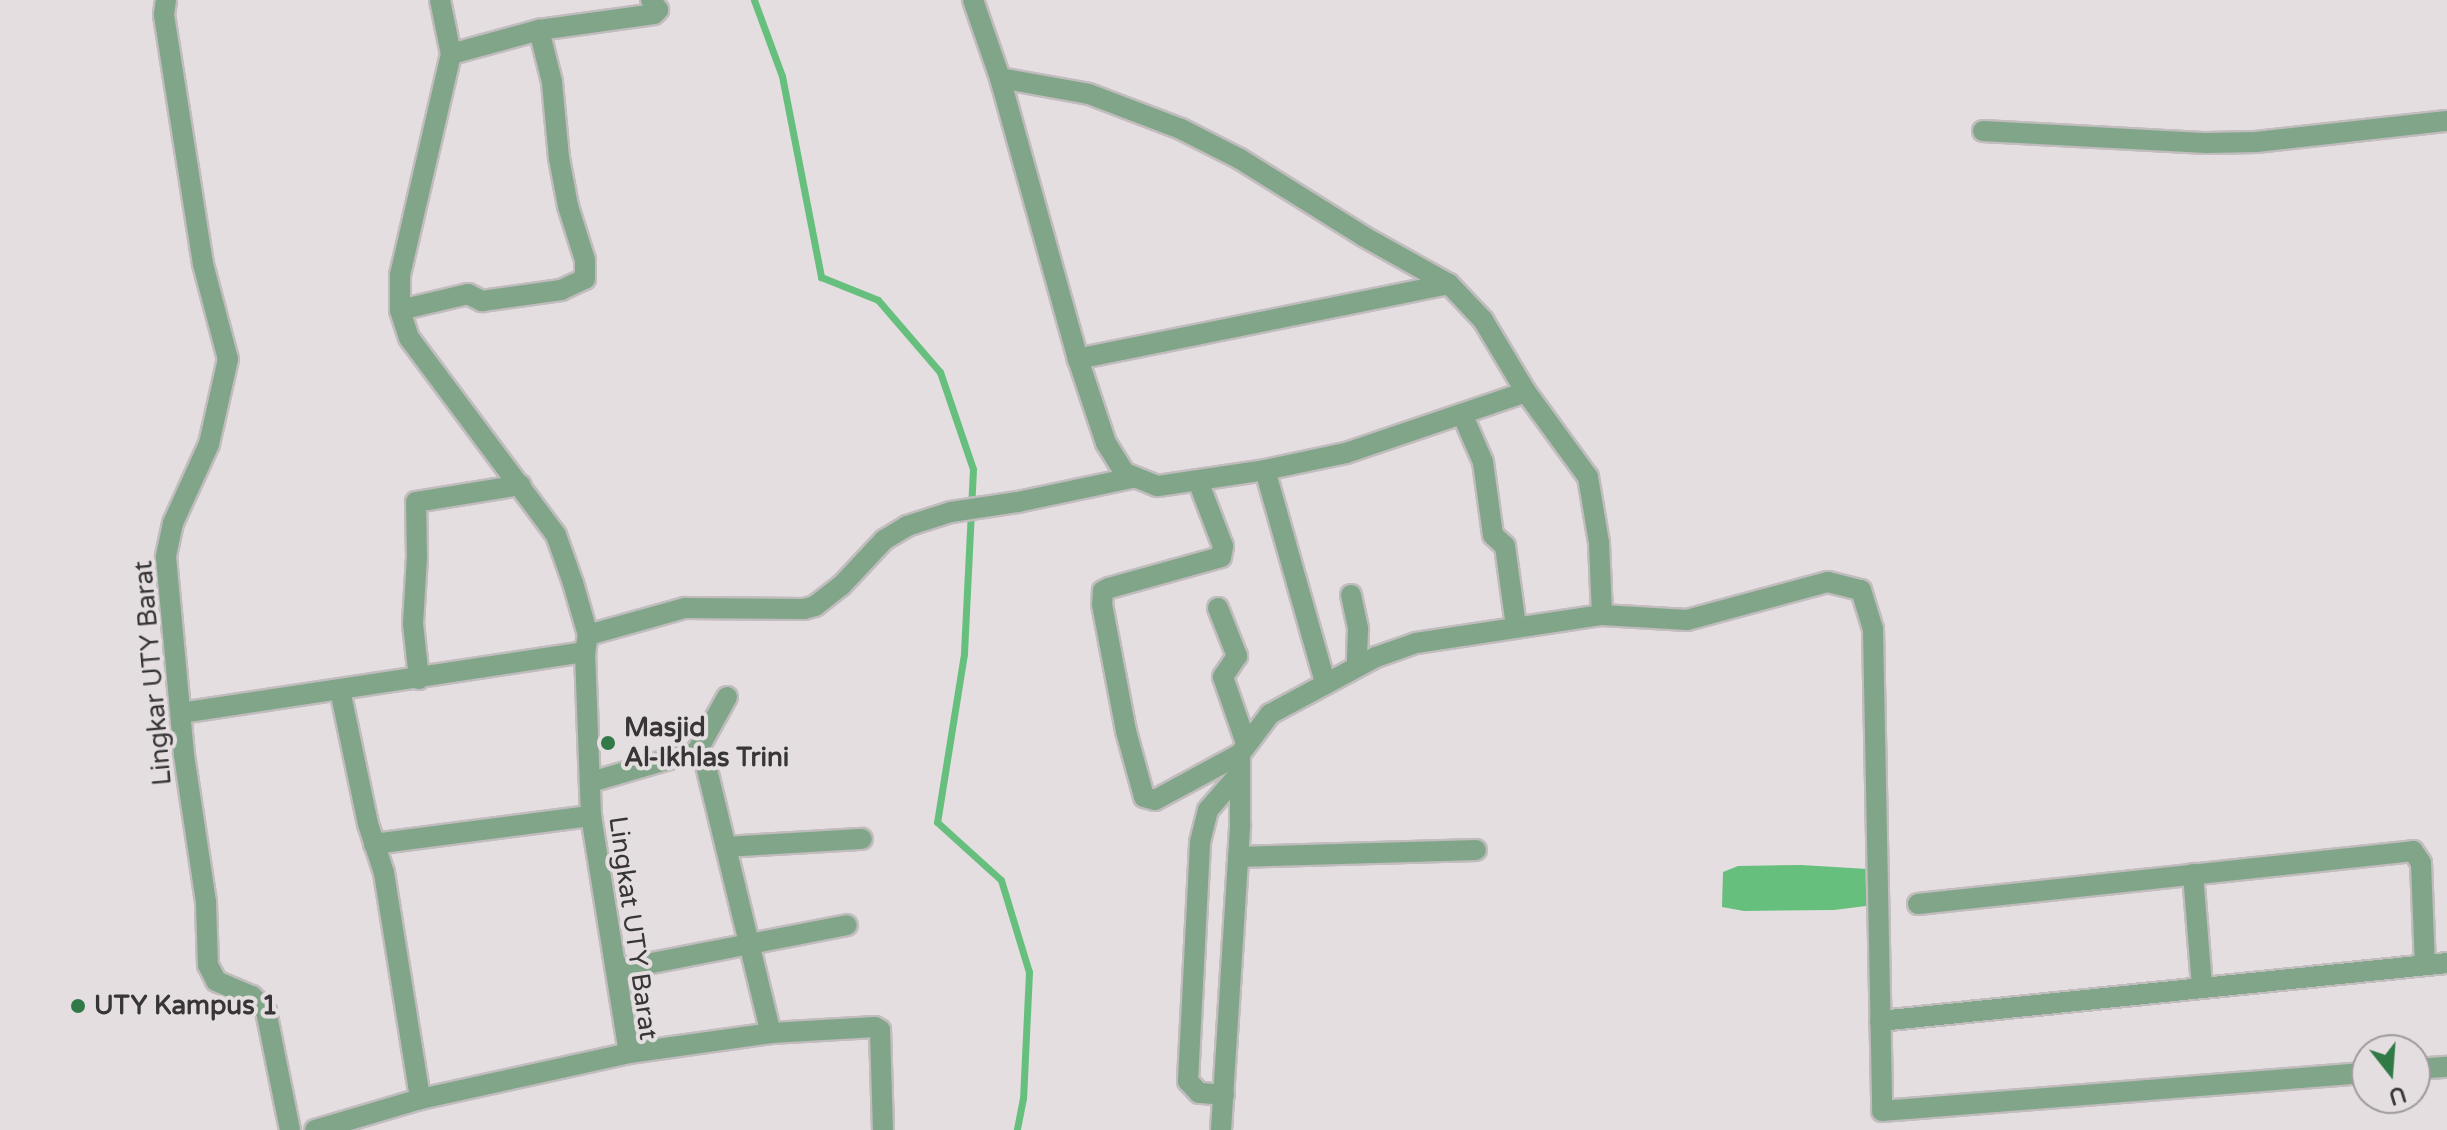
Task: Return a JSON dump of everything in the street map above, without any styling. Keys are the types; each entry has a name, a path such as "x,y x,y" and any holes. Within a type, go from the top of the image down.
{"street":[{"name":"Lingkar UTY Barat","path":"166,0 164,15 203,264 228,359 209,444 168,541 169,609 206,903 208,965 216,981 252,996 266,1011 290,1130"},
{"path":"440,0 451,54 400,275 400,310 409,338 556,535 586,644"},
{"path":"451,54 539,30 654,14 658,10 651,0"},
{"path":"973,0 1000,78 1078,359 1113,459 1132,478 1158,486 1265,470 1346,453 1463,416 1526,392"},
{"path":"400,310 468,294 482,301 561,290 585,279 585,260 568,206 559,158 552,82 539,30"},
{"path":"1000,78 1089,94 1181,129 1240,159 1363,236 1449,284 1483,320 1526,392 1588,477 1599,543 1602,615"},
{"path":"1983,131 2219,143 2447,121"},
{"path":"1078,359 1449,284"},
{"path":"1463,416 1483,462 1493,535 1505,546 1516,626"},
{"path":"1265,470 1325,682"},
{"path":"181,713 419,679 586,644 685,608 792,611 815,606 841,586 884,540 907,526 951,512 1132,478"},
{"path":"1198,481 1223,546 1221,557 1109,588 1103,591 1102,604 1126,731 1144,797 1155,800 1242,757"},
{"path":"419,679 413,624 416,502 521,485"},
{"path":"1224,1095 1199,1093 1188,1081 1203,826 1215,798 1270,714 1357,666 1416,643 1602,615 1687,620 1813,583 1842,584 1861,590 1870,611 1875,647 1882,1111 2351,1074"},
{"path":"1351,595 1358,629 1357,666"},
{"path":"1218,608 1237,656 1223,677 1242,757 1221,1130"},
{"name":"Lingkat UTY Barat","path":"315,1130 420,1099 629,1053 591,816 586,644"},
{"path":"340,690 374,844 384,873 420,1099"},
{"path":"591,782 696,753 727,697"},
{"path":"696,753 706,761 734,889 752,945 771,1033"},
{"path":"374,844 591,816"},
{"path":"726,847 862,839"},
{"path":"1238,857 1476,850"},
{"path":"1918,904 2413,851 2421,863 2425,965"},
{"path":"2193,874 2202,985"},
{"path":"616,970 847,925"},
{"path":"1880,1021 2202,985 2447,963"},
{"path":"1195,988 1230,992"},
{"path":"629,1053 771,1033 879,1029 883,1130"}],"shaded area":[{"path":"1801,865 1868,869 1866,906 1834,910 1744,911 1722,907 1723,872 1738,866"}],"waterway":[{"path":"754,0 782,76 821,277 878,300 940,372 973,469 964,654 937,822 1001,880 1029,972 1023,1098 1017,1130"}],"place":[{"name":"Masjid Al-Ikhlas Trini","path":"608,743"},
{"name":"UTY Kampus 1","path":"78,1006"}]}
